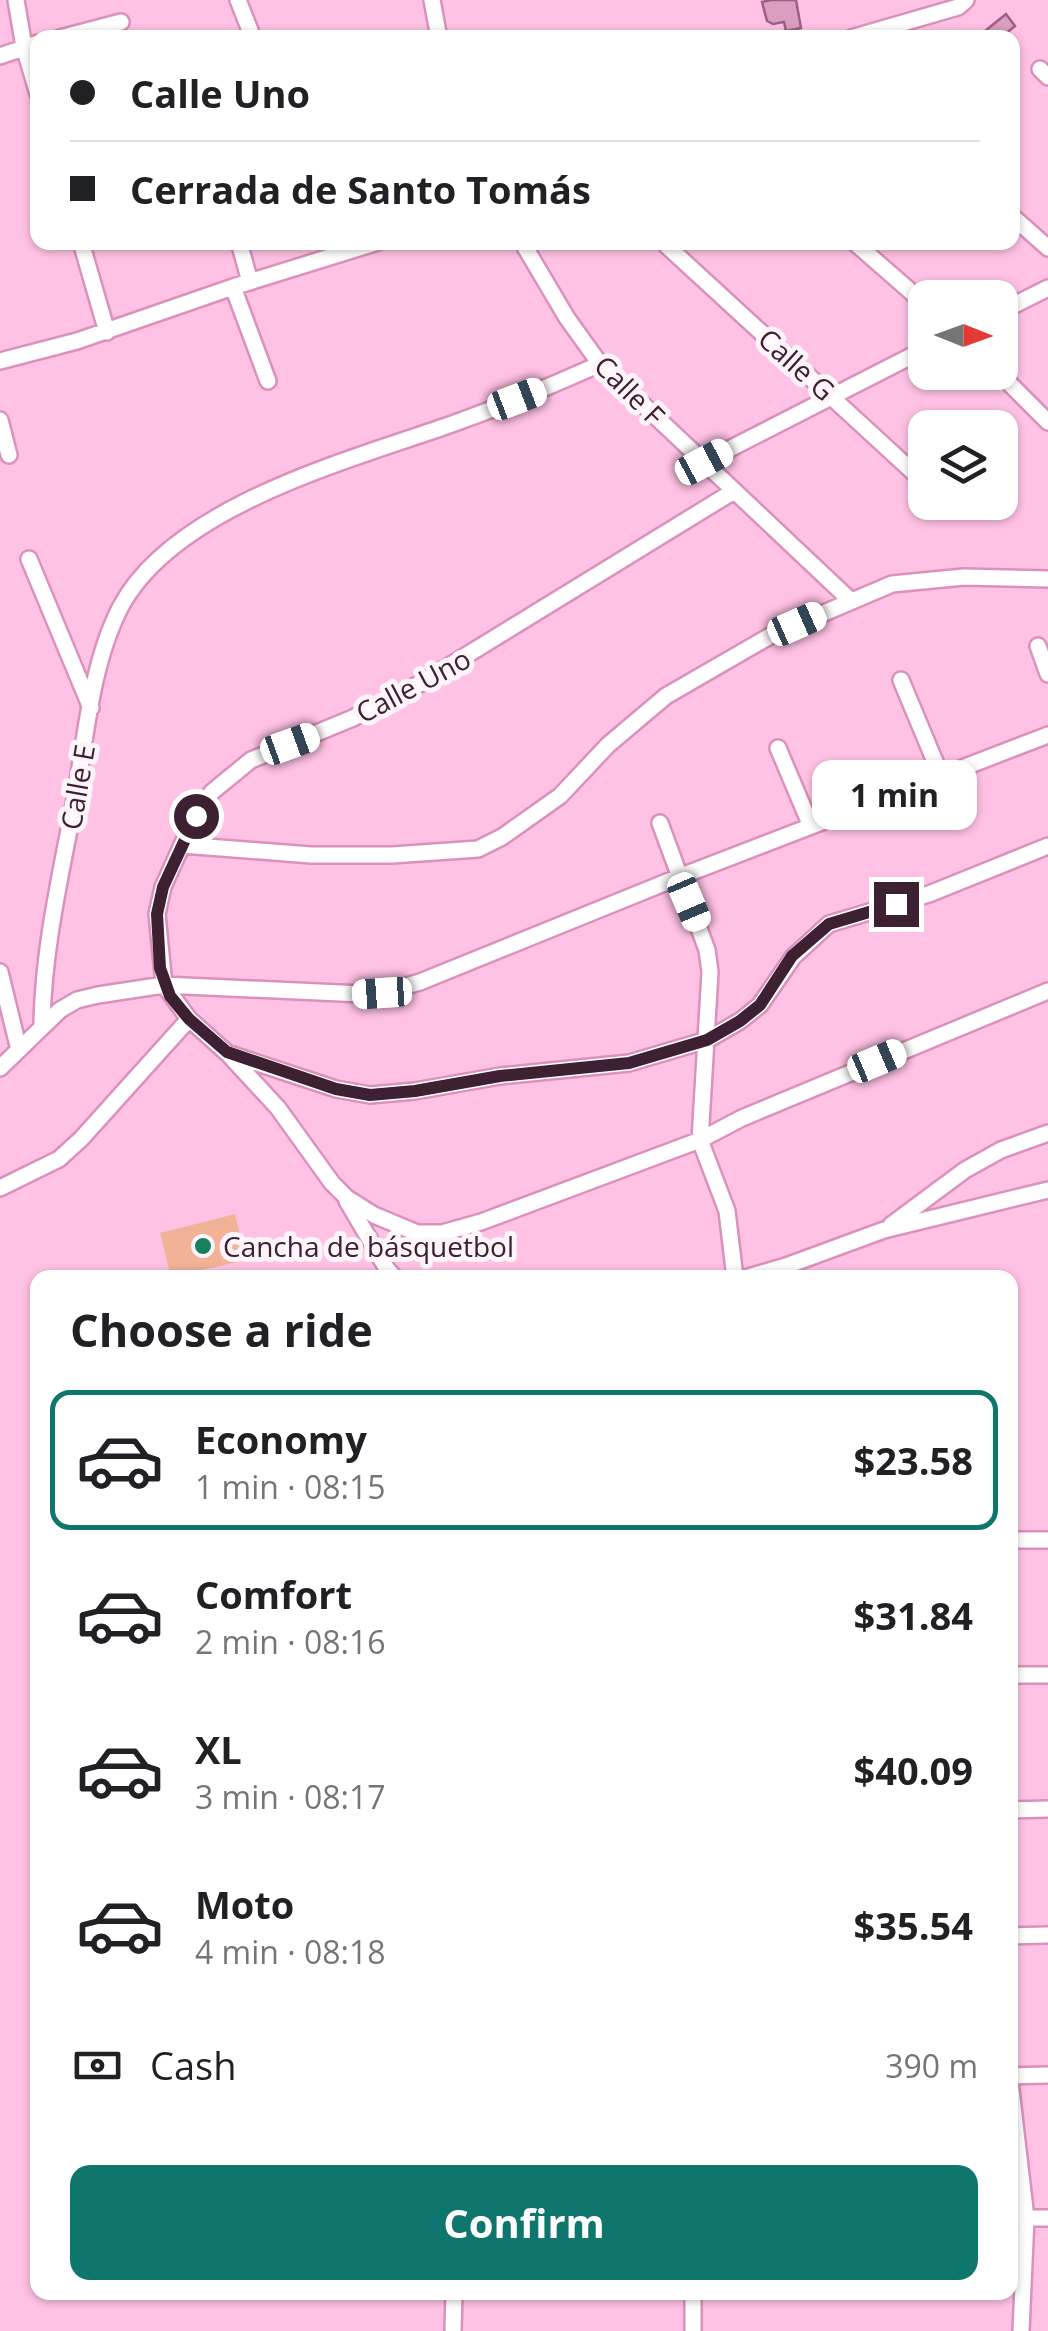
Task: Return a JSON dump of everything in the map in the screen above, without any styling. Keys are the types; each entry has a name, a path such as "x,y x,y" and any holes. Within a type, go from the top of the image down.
{"street":[{"path":"16,0 30,42"},
{"path":"238,0 250,30"},
{"path":"432,0 438,30"},
{"path":"879,30 958,7 966,0"},
{"path":"90,30 121,22"},
{"path":"0,56 30,45"},
{"path":"1020,223 1048,248"},
{"path":"83,250 107,332"},
{"path":"241,250 250,282"},
{"path":"0,361 107,332 352,250"},
{"name":"Calle F","path":"527,250 600,364 850,600"},
{"name":"Calle G","path":"671,250 908,467"},
{"path":"863,250 908,289"},
{"path":"233,287 268,381"},
{"path":"1018,303 1048,288"},
{"path":"704,462 908,357"},
{"path":"91,708 119,610 155,563 194,531 275,490 550,387 600,364"},
{"path":"1016,390 1048,422"},
{"path":"0,420 9,455"},
{"name":"Calle Uno","path":"164,984 157,914 163,887 196,816 212,792 251,760 352,718 423,682 734,491"},
{"name":"Calle E","path":"29,559 91,708 45,964 42,1025"},
{"path":"182,845 311,855 392,855 465,851 488,845 560,796 608,744 666,696 770,636 892,584 964,577 1048,579"},
{"path":"1038,646 1048,674"},
{"path":"902,680 941,776"},
{"path":"0,1068 42,1025 77,1000 164,984 382,993 420,982 1048,735"},
{"path":"778,748 811,826"},
{"path":"660,823 707,950 710,972 700,1140 727,1211 733,1270"},
{"path":"227,1052 336,1089 370,1095 629,1063 707,1040 740,1021 760,1005 792,956 829,924 929,894 1048,846"},
{"path":"0,972 18,1050"},
{"path":"164,984 189,1019 227,1052 278,1108 342,1193 387,1270"},
{"path":"342,1193 400,1227 418,1233 442,1233 482,1222 700,1140 742,1118 1048,991"},
{"path":"0,1188 59,1159 189,1019"},
{"path":"884,1230 965,1170 1001,1150 1048,1133"},
{"path":"771,1270 884,1230 1048,1190"},
{"path":"1018,1540 1048,1540"},
{"path":"1018,1675 1048,1675"},
{"path":"1018,1810 1048,1809"},
{"path":"1018,1936 1048,1935"},
{"path":"1018,2077 1048,2075"},
{"path":"1020,2331 1018,2218 1048,2218"},
{"path":"453,2331 454,2300"},
{"path":"693,2300 693,2331"}],"shaded area":[{"name":"Cancha de básquetbol","path":"235,1214 246,1260 202,1270 169,1270 160,1233"}],"building":[{"path":"796,0 801,28 786,30 784,22 767,21 762,2"},
{"path":"1006,14 1015,26 1010,30 986,30"}],"place":[{"name":"Cancha de básquetbol","path":"203,1246"}],"route":[{"path":"196,816 163,887 157,914 160,968 170,996 189,1019 227,1052 336,1089 370,1095 529,1072 629,1063 707,1040 760,1005 792,956 812,936 829,924 896,904"}]}
